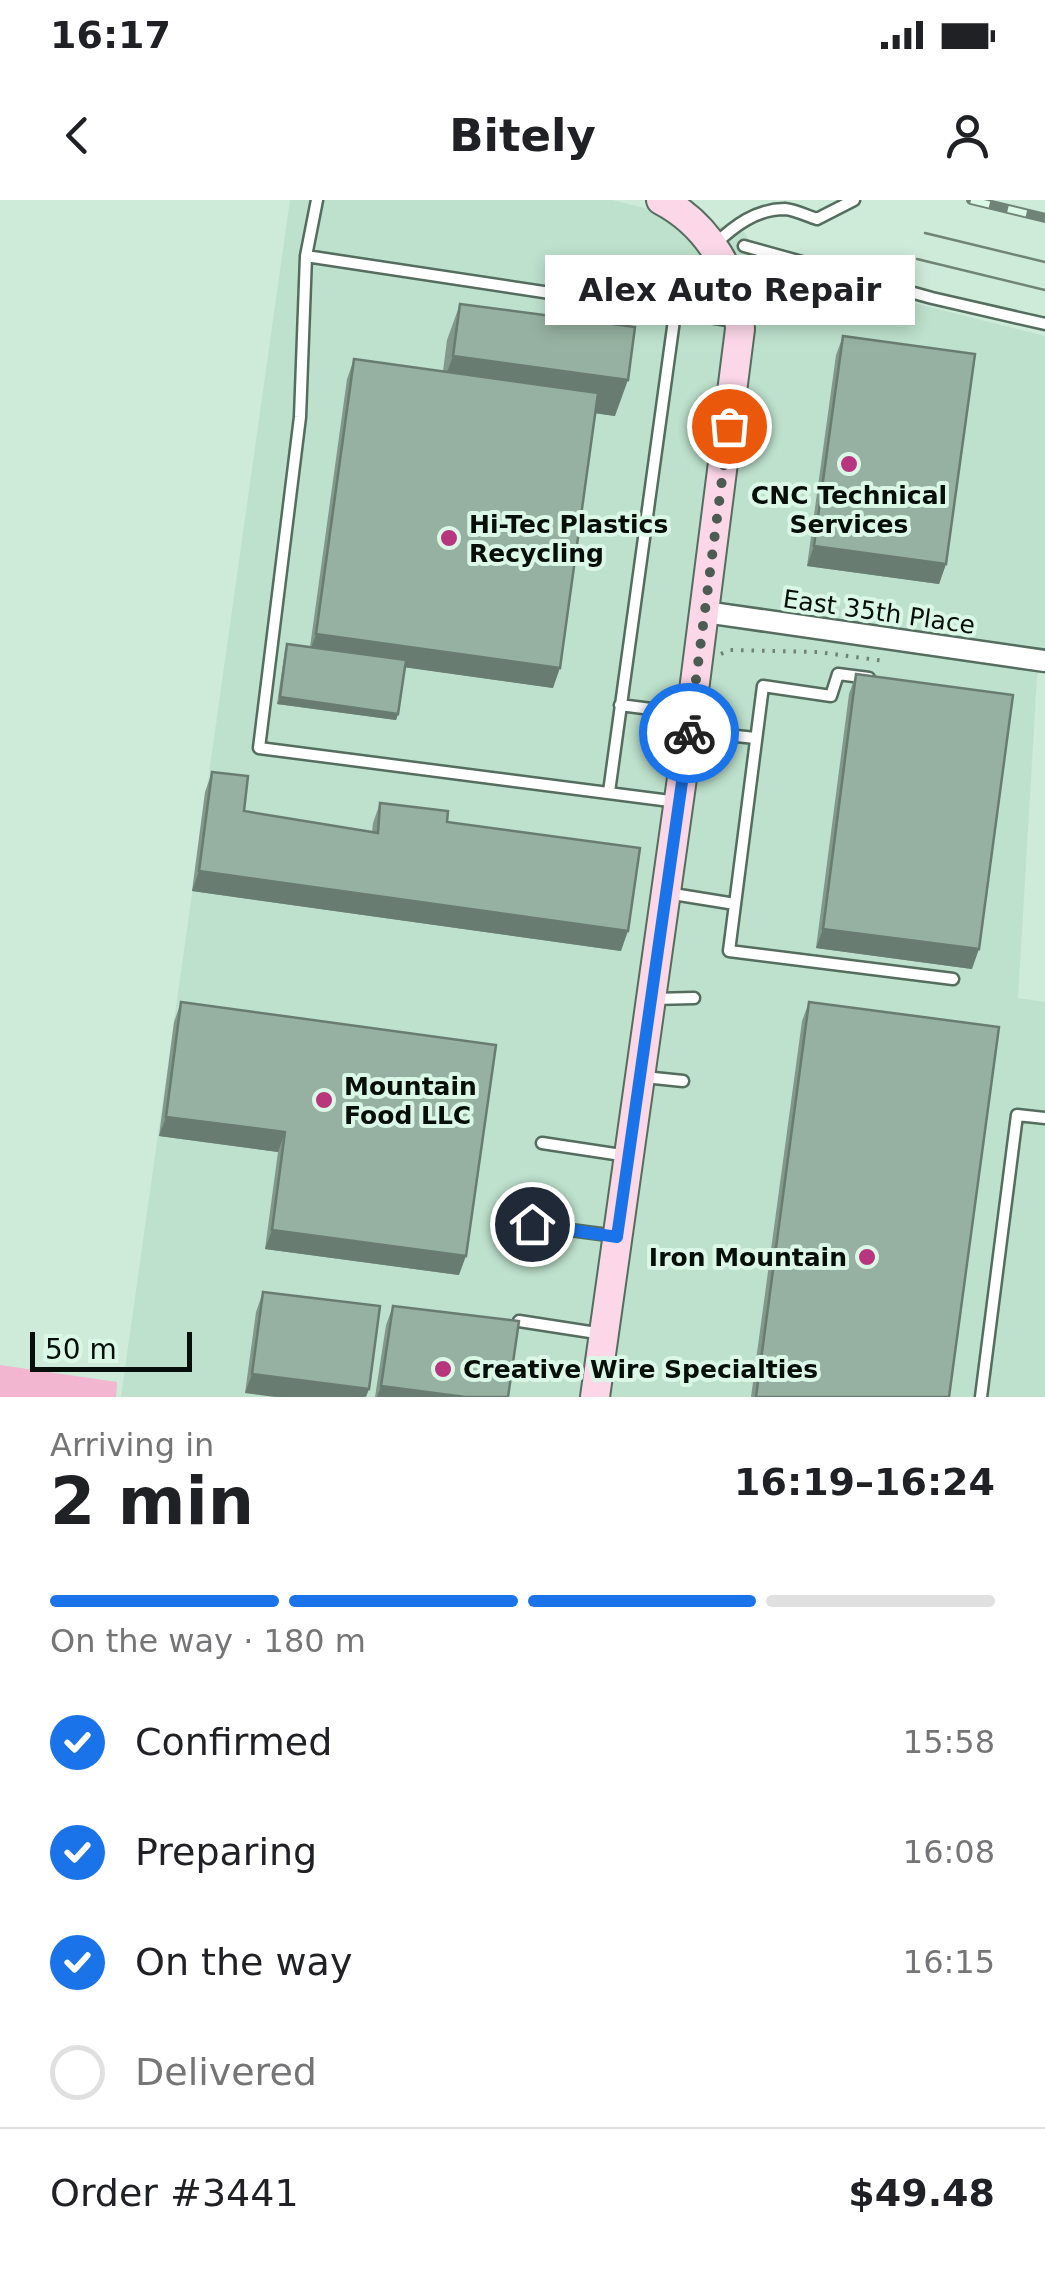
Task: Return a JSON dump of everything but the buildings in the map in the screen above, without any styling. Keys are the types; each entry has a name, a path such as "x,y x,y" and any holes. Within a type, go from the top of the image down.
{"street":[{"path":"595,1397 705,612 740,322 734,290 713,246 679,210 660,200"},
{"name":"East 35th Place","path":"705,612 1045,661"}],"lane":[{"path":"317,200 306,256 300,417 258,748 679,802"},
{"path":"713,246 732,228 758,214 788,209 817,219 854,200"},
{"path":"744,246 932,298 1045,324"},
{"path":"306,256 740,322"},
{"path":"609,792 676,314"},
{"path":"876,680 838,674 830,696 762,686 729,950 952,980"},
{"path":"620,706 755,738"},
{"path":"666,893 735,904"},
{"path":"651,999 694,998"},
{"path":"640,1076 683,1082"},
{"path":"981,1397 1018,1115 1045,1118"},
{"path":"542,1144 628,1156"},
{"path":"532,1224 617,1237"},
{"path":"519,1321 604,1334"}],"shaded area":[{"path":"290,200 612,200 744,232 766,266 1045,336 1045,659 1037,677 1018,998 1045,1002 1045,1397 121,1397"},
{"path":"0,1365 117,1382 116,1397 0,1397"}],"tram line":[{"path":"925,233 1045,262"},
{"path":"917,259 1045,290"}],"railway":[{"path":"971,200 1045,218"}],"way so far":[{"path":"689,733 729,426"}],"place":[{"name":"Alex Auto Repair","path":"729,426"},
{"name":"CNC Technical Services","path":"849,464"},
{"name":"Hi-Tec Plastics Recycling","path":"449,538"},
{"name":"Mountain Food LLC","path":"324,1100"},
{"name":"Iron Mountain","path":"867,1257"},
{"name":"Creative Wire Specialties","path":"443,1369"}],"route":[{"path":"532,1224 617,1237 689,733"}]}
